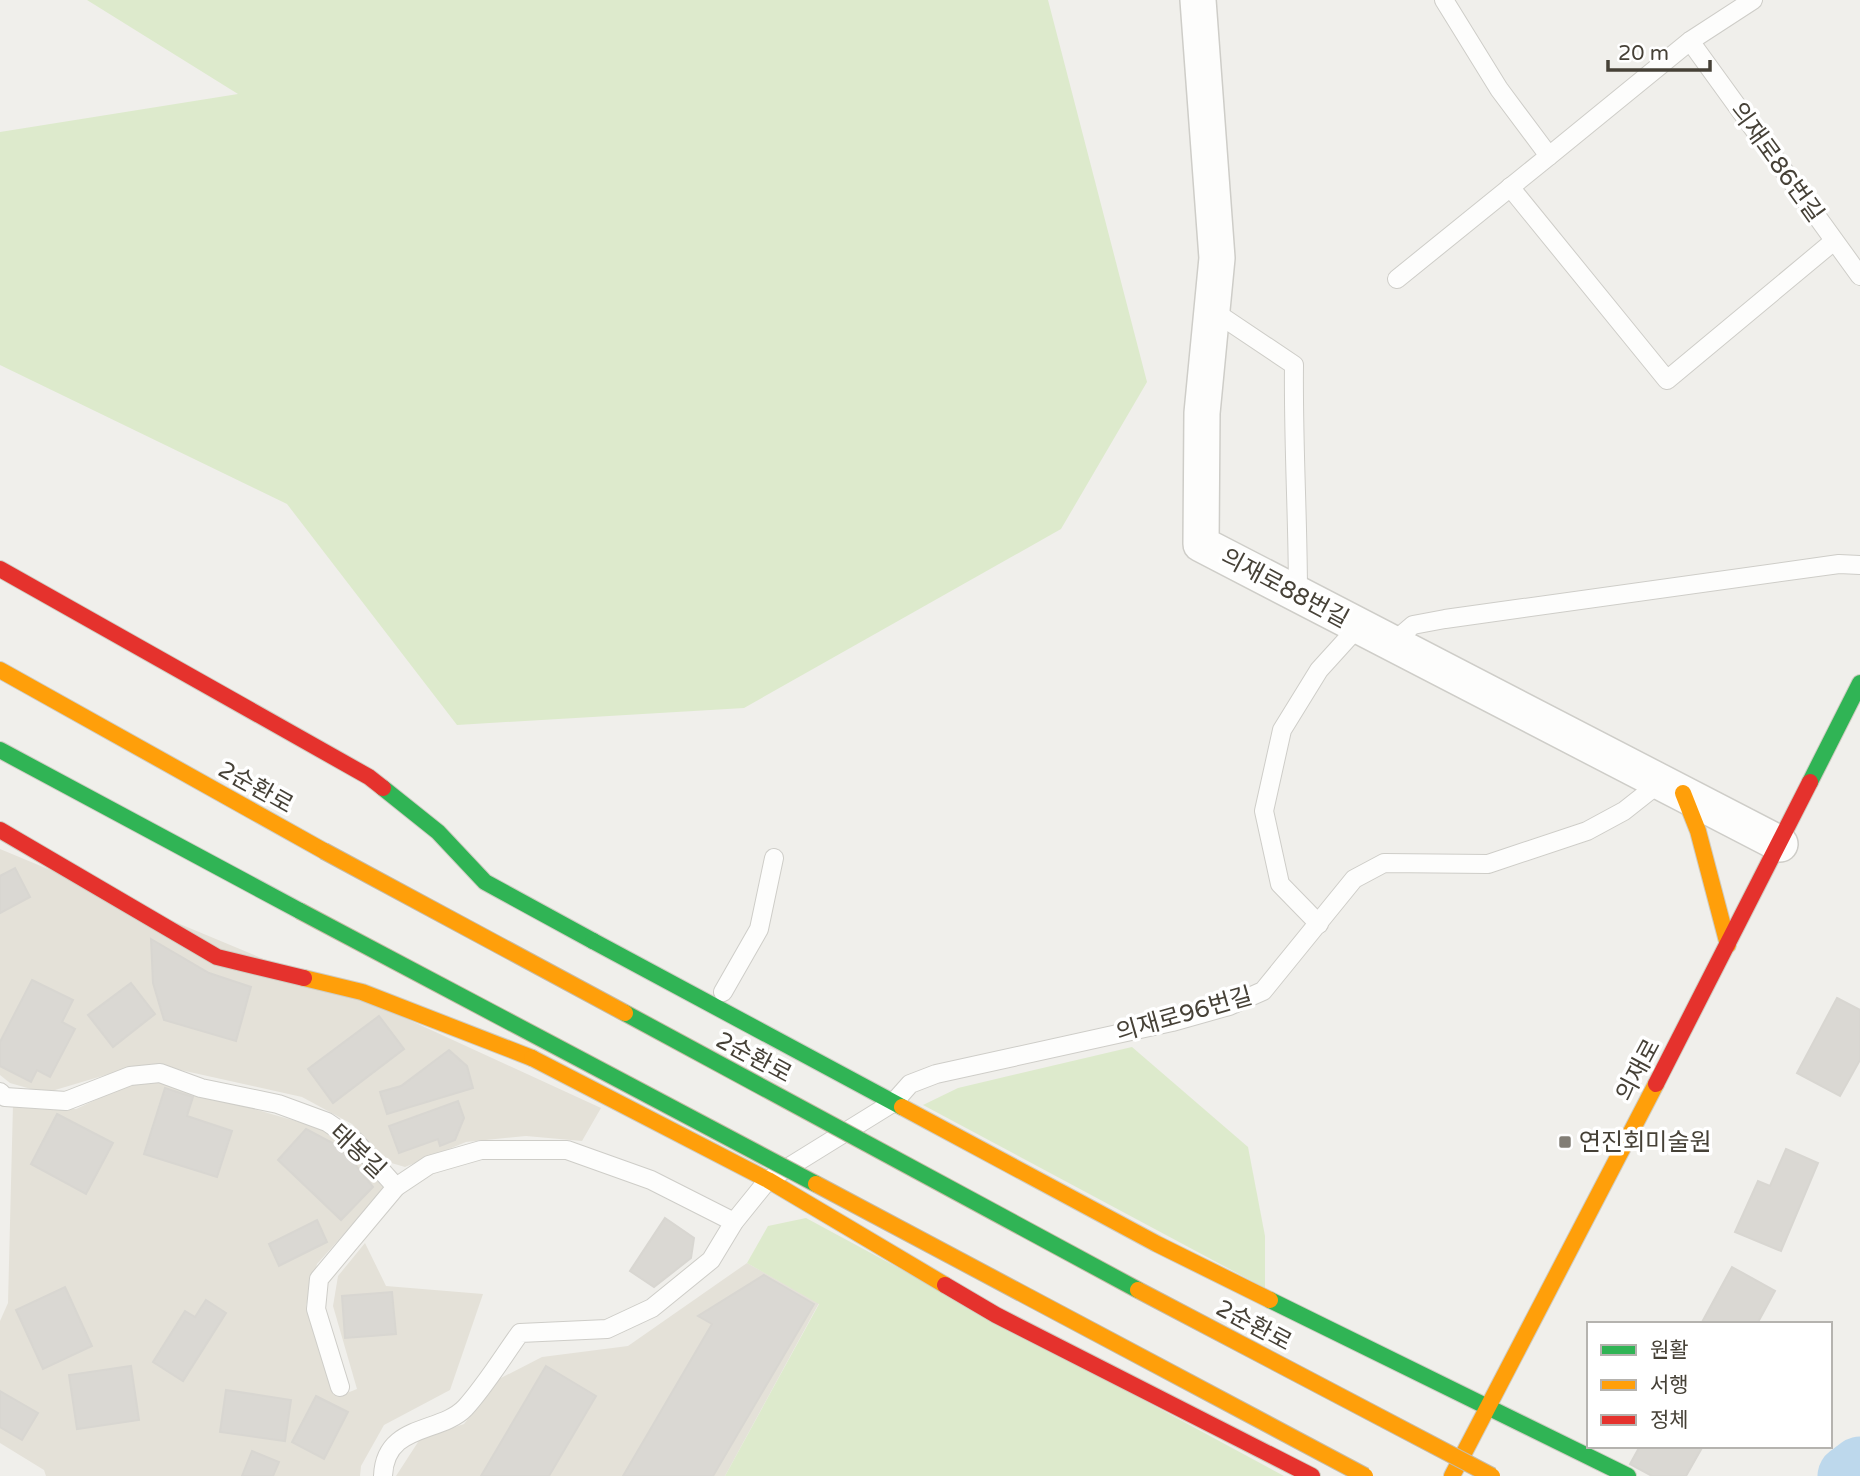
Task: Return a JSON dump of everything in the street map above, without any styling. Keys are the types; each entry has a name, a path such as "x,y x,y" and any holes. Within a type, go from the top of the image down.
{"main road":[{"path":"0,569 369,777 438,832 485,882 593,941 900,1096 1157,1244 1628,1476"},
{"name":"2순환로","path":"0,670 324,850 1133,1287 1492,1476"},
{"name":"의재로","path":"1452,1476 1780,844 1860,683"},
{"path":"0,750 1365,1476"},
{"path":"1673,787 1698,831 1728,945"},
{"path":"0,830 217,957 362,992 532,1058 768,1180 996,1315 1312,1476"}],"street":[{"name":"의재로88번길","path":"1198,0 1216,214 1217,258 1202,413 1201,544 1780,844"}],"lane":[{"path":"1444,0 1499,89 1549,156"},
{"path":"1397,279 1690,41 1753,0"},
{"name":"의재로86번길","path":"1690,41 1860,276"},
{"path":"1510,187 1667,380 1834,241"},
{"path":"1212,310 1294,365 1293,464 1298,526 1297,595"},
{"path":"1392,643 1413,625 1445,619 1839,564 1860,565"},
{"path":"1320,924 1280,884 1264,811 1282,730 1320,670 1358,627"},
{"name":"의재로96번길","path":"768,1180 900,1096 910,1084 936,1074 1229,1006 1263,991 1354,879 1384,863 1488,864 1587,831 1673,787"},
{"path":"723,992 758,929 774,859"},
{"path":"673,966 723,992 900,1096"},
{"name":"태봉길","path":"0,1092 5,1097 66,1101 130,1076 160,1073 201,1088 278,1104 327,1122 355,1141 396,1187 429,1165 481,1150 567,1150 651,1180 734,1222"},
{"path":"383,1476 384,1467 393,1451 409,1432 448,1419 464,1409 520,1334 607,1329 652,1308 711,1260 734,1222 768,1180"},
{"path":"340,1387 316,1309 319,1279 396,1187"}],"shaded area":[{"path":"0,849 405,1018 601,1108 582,1141 526,1136 466,1142 405,1167 388,1162 352,1124 302,1097 167,1067 129,1068 45,1093 10,1083 0,1075"},
{"path":"156,1081 320,1128 351,1147 384,1189 317,1264 306,1306 337,1397 357,1389 333,1306 338,1276 365,1243 386,1286 483,1294 450,1390 384,1425 361,1466 360,1476 46,1476 44,1470 0,1443 0,1321 8,1303 13,1104 76,1109 130,1084"},
{"path":"747,1263 819,1303 725,1476 396,1476 420,1439 464,1424 497,1380 542,1357 628,1346"}],"green space":[{"path":"87,0 1048,0 1147,382 1061,529 744,708 457,725 287,504 0,365 0,132 238,94"},
{"path":"1132,1047 1248,1147 1265,1236 1265,1288 923,1105 958,1088"},
{"path":"806,1218 1284,1476 725,1476 819,1304 747,1263 768,1226"}],"building":[{"path":"15,868 30,897 0,913 0,876"},
{"path":"151,939 209,973 251,987 236,1041 164,1020 153,983"},
{"path":"32,980 73,1000 62,1022 75,1029 50,1077 37,1070 31,1082 0,1066 0,1042"},
{"path":"131,983 155,1014 113,1047 88,1015"},
{"path":"1837,998 1860,1010 1860,1060 1840,1096 1797,1073"},
{"path":"379,1016 404,1049 333,1103 308,1069"},
{"path":"449,1050 467,1066 473,1088 387,1114 380,1092 401,1086"},
{"path":"165,1088 193,1097 187,1116 232,1131 217,1177 144,1154"},
{"path":"458,1101 464,1118 455,1140 440,1146 438,1139 399,1153 389,1126"},
{"path":"57,1114 113,1143 86,1194 31,1164"},
{"path":"306,1129 342,1148 373,1187 341,1220 278,1160"},
{"path":"1786,1149 1818,1163 1781,1251 1735,1232 1758,1181 1770,1186"},
{"path":"665,1218 694,1238 691,1258 654,1287 630,1271"},
{"path":"317,1220 327,1242 279,1266 269,1244"},
{"path":"1732,1267 1775,1291 1758,1322 1702,1322"},
{"path":"764,1275 814,1304 713,1476 623,1476 712,1324 698,1316"},
{"path":"65,1287 92,1346 43,1369 16,1310"},
{"path":"392,1292 396,1334 345,1338 342,1296"},
{"path":"206,1300 226,1313 183,1381 153,1362 185,1311 195,1317"},
{"path":"131,1366 139,1420 77,1429 69,1375"},
{"path":"546,1366 596,1396 549,1476 481,1476"},
{"path":"226,1390 291,1400 285,1441 220,1432"},
{"path":"0,1391 38,1413 22,1440 0,1427"},
{"path":"316,1396 348,1412 324,1459 292,1442"},
{"path":"1639,1448 1702,1448 1686,1476 1652,1476 1630,1464"},
{"path":"252,1451 279,1462 273,1476 242,1476"}],"waterway":[{"path":"1848,1476 1860,1467"}],"traffic: fast":[{"path":"1810,782 1860,683"},
{"path":"0,750 300,911"},
{"path":"383,788 438,832 485,882 593,941"},
{"path":"300,911 816,1184"},
{"path":"593,941 902,1107"},
{"path":"625,1013 1138,1290"},
{"path":"1270,1300 1628,1476"}],"traffic: slow":[{"path":"0,670 324,851"},
{"path":"1683,793 1698,831 1728,945"},
{"path":"324,851 625,1013"},
{"path":"304,978 362,992 532,1058"},
{"path":"532,1058 768,1180 945,1285"},
{"path":"1452,1476 1656,1084"},
{"path":"902,1107 1157,1244 1270,1300"},
{"path":"816,1184 1365,1476"},
{"path":"1138,1290 1492,1476"}],"traffic: jam":[{"path":"0,569 369,777 383,788"},
{"path":"1656,1084 1810,782"},
{"path":"0,830 217,957 304,978"},
{"path":"945,1285 996,1315 1312,1476"}],"place":[{"name":"연진회미술원","path":"1565,1142"}]}
